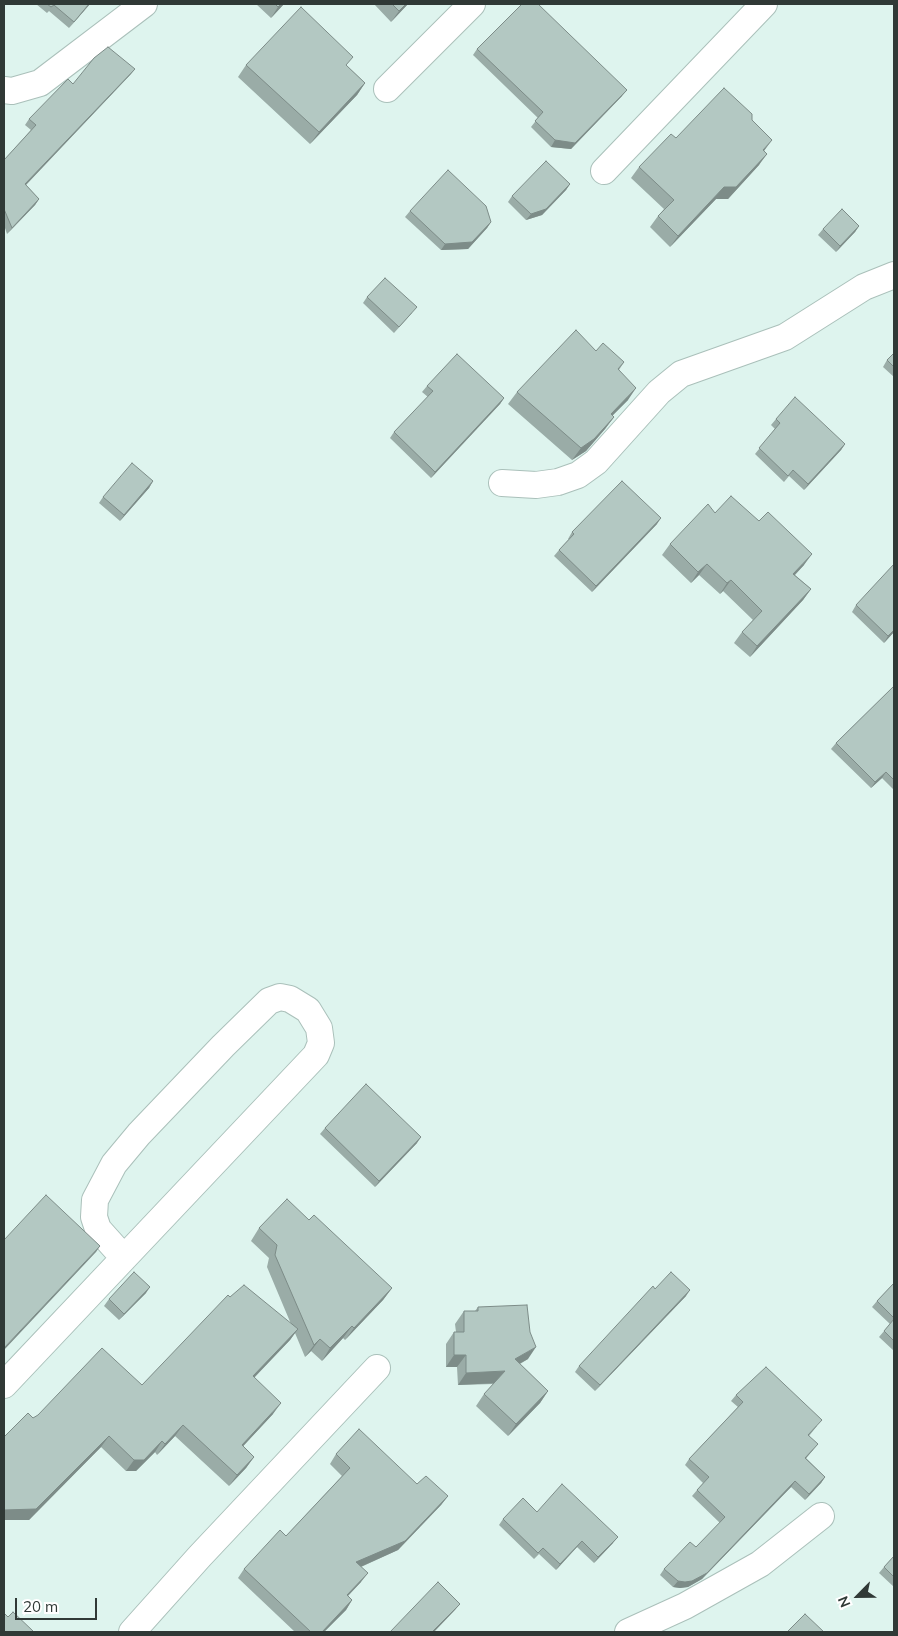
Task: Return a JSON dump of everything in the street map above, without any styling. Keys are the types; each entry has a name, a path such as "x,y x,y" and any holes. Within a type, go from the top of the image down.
{"street":[{"path":"4,90 12,91 40,83 144,4"},
{"path":"387,89 472,4"},
{"path":"604,171 764,4"},
{"path":"502,483 536,485 558,482 578,475 596,462 659,392 681,374 784,338 864,287 894,275"},
{"path":"4,1385 316,1055 321,1043 319,1028 308,1010 290,998 280,997 269,1001 222,1046 139,1134 114,1164 95,1200 94,1217 98,1229 124,1258"},
{"path":"132,1632 200,1556 377,1368"},
{"path":"628,1632 685,1606 760,1564 821,1516"}],"building":[{"path":"47,4 89,4 74,22 54,5 51,7"},
{"path":"392,4 406,4 399,11"},
{"path":"522,4 538,4 627,90 575,143 555,140 535,121 543,112 477,49"},
{"path":"301,7 353,57 346,65 365,83 319,132 246,65"},
{"path":"108,47 135,69 25,184 39,199 12,228 4,209 4,160 36,125 29,119 68,79 73,84 94,58"},
{"path":"724,88 752,114 752,120 772,140 763,150 767,154 736,187 724,187 678,236 658,216 674,200 639,167 671,134 676,138"},
{"path":"546,161 570,184 546,209 531,214 512,196"},
{"path":"448,170 486,206 491,222 472,242 445,244 410,211"},
{"path":"842,209 859,226 840,246 823,229"},
{"path":"385,278 417,307 399,327 367,297"},
{"path":"576,330 596,351 603,343 624,362 618,369 636,388 611,414 614,417 594,439 581,448 517,392"},
{"path":"894,353 894,367 887,360"},
{"path":"457,354 504,398 435,472 394,432 433,391 427,386"},
{"path":"795,397 845,444 808,484 793,470 788,476 759,448 780,423 776,419"},
{"path":"132,463 153,481 124,515 103,497"},
{"path":"622,481 661,518 596,586 559,550 574,534 572,532"},
{"path":"731,496 759,521 768,512 812,554 793,574 811,589 757,646 742,632 762,611 731,580 727,583 707,564 698,572 670,544 708,504 715,513"},
{"path":"894,564 894,630 888,636 856,605"},
{"path":"894,686 894,780 886,772 875,782 836,743"},
{"path":"366,1084 421,1137 379,1181 325,1128"},
{"path":"46,1195 100,1246 4,1348 4,1240"},
{"path":"287,1199 309,1220 314,1215 392,1288 354,1328 352,1326 330,1348 320,1339 314,1345 275,1255 277,1245 259,1228"},
{"path":"134,1272 150,1287 124,1314 109,1299"},
{"path":"671,1272 690,1290 600,1385 579,1366 653,1286 655,1289"},
{"path":"894,1283 894,1318 877,1301"},
{"path":"244,1285 298,1329 253,1376 281,1403 242,1445 254,1457 237,1475 183,1425 165,1444 162,1441 144,1460 134,1460 109,1436 36,1509 4,1510 4,1437 28,1413 33,1418 38,1415 102,1348 142,1385 228,1295 230,1297"},
{"path":"527,1305 530,1332 536,1347 515,1359 548,1391 516,1424 484,1394 505,1371 466,1373 466,1355 454,1355 454,1332 464,1332 464,1311 478,1311 478,1307"},
{"path":"894,1319 894,1341 884,1331"},
{"path":"766,1367 822,1420 808,1435 818,1444 805,1458 825,1477 809,1494 795,1481 707,1573 692,1581 678,1581 664,1569 690,1542 696,1547 725,1517 697,1490 709,1477 689,1459 743,1402 736,1395"},
{"path":"359,1429 417,1484 426,1476 448,1496 405,1541 356,1562 368,1573 347,1595 352,1600 322,1632 311,1632 244,1569 280,1530 286,1536 350,1468 336,1454"},
{"path":"562,1484 618,1537 598,1557 582,1541 560,1564 543,1548 538,1553 503,1519 523,1498 537,1512"},
{"path":"894,1556 894,1577 884,1567"},
{"path":"438,1582 460,1604 432,1632 390,1632"},
{"path":"13,1612 32,1632 4,1632 4,1613 8,1617"},
{"path":"805,1614 824,1632 787,1632"}]}
